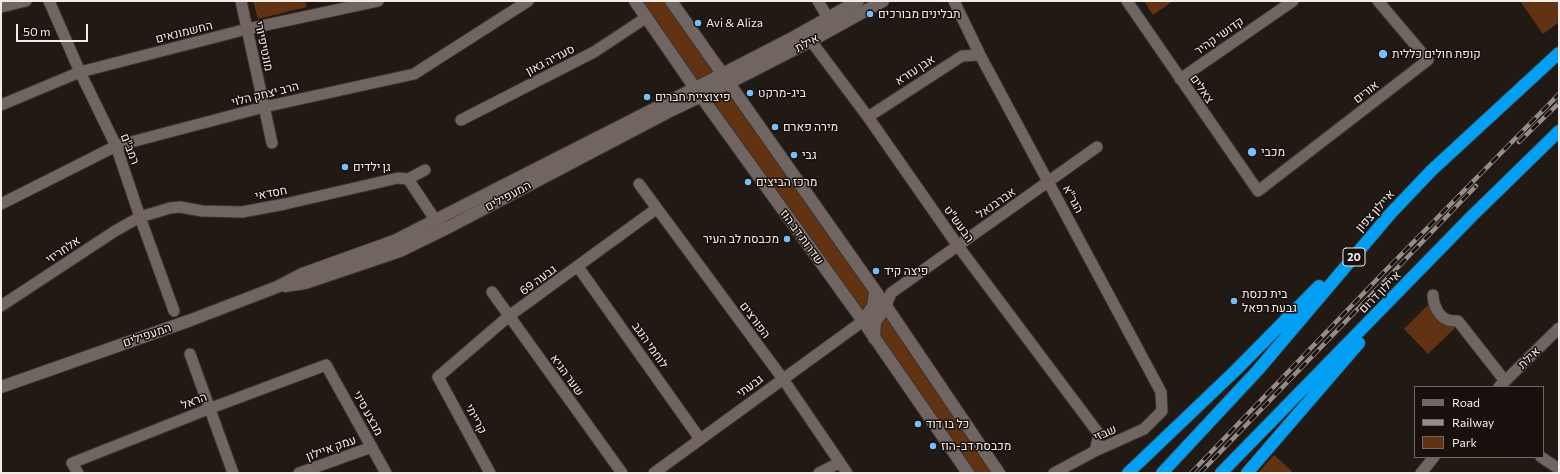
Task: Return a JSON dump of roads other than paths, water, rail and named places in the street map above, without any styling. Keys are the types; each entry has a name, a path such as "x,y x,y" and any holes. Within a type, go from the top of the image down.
{"highway":[{"name":"איילון צפון","path":"1162,473 1258,370 1392,213 1432,170 1559,53"},
{"name":"איילון דרום","path":"1221,473 1435,256 1472,216 1559,131"},
{"path":"1128,473 1236,370 1392,213"},
{"path":"1247,473 1435,256"}],"street":[{"path":"1,7 26,1"},
{"name":"רמב\"ם","path":"49,1 80,72 116,146 174,311"},
{"name":"מונטיפיורי","path":"241,1 272,142"},
{"name":"החשמונאים","path":"1,105 80,72 247,29 378,1"},
{"name":"הרב יצחק הלוי","path":"1,204 116,146 264,107 414,74 528,1"},
{"name":"שדרות דב הוז","path":"635,1 698,93 863,321 968,473"},
{"path":"818,1 828,18 845,22"},
{"name":"אילת","path":"726,78 858,1"},
{"name":"אילת","path":"726,78 811,41 883,1"},
{"name":"הגר\"א","path":"954,1 980,55 1161,392 1162,411"},
{"name":"צאלים","path":"1127,1 1258,191"},
{"name":"קדושי קהיר","path":"1180,79 1293,1"},
{"name":"אורים","path":"1258,191 1428,60 1378,1"},
{"path":"676,3 726,78 886,306 999,473"},
{"name":"סעדיה גאון","path":"461,120 594,52 647,17"},
{"path":"794,37 811,41"},
{"name":"הבעש\"ט","path":"811,41 868,117 958,246 1099,434 1114,444"},
{"name":"אבן עזרא","path":"868,117 962,56 980,55"},
{"path":"667,102 682,84 682,68"},
{"name":"המעפילים","path":"1,387 191,320 277,287 302,274 439,225 672,110 698,93 726,78"},
{"name":"המעפילים","path":"439,225 667,102 698,93"},
{"name":"אברבנאל","path":"891,293 1097,147"},
{"name":"חסדאי","path":"140,217 170,208 180,207 202,211 242,212 285,204 398,178 408,179 425,170"},
{"path":"408,179 439,225"},
{"name":"הפורצים","path":"639,184 783,379 846,473"},
{"name":"גבעה 69","path":"438,377 509,316 656,209"},
{"name":"אלחריזי","path":"1,306 115,231 140,217"},
{"name":"לוחמי הנגב","path":"578,267 700,439"},
{"name":"שער הגיא","path":"492,292 622,473"},
{"path":"874,338 875,322 886,306 891,293 875,292"},
{"path":"863,321 873,306 875,292"},
{"path":"1433,295 1433,300 1441,315 1447,320 1458,321 1502,384"},
{"name":"גבעתי","path":"654,473 863,321"},
{"name":"אילת","path":"1502,384 1559,328"},
{"path":"190,354 211,408 233,473"},
{"name":"הראל","path":"78,473 72,463 211,408 326,365"},
{"name":"מבצע סיני","path":"326,365 386,473"},
{"name":"קרייתי","path":"438,377 490,473"},
{"name":"המעפילים","path":"1,390 16,382"},
{"name":"שבזי","path":"1054,473 1095,452 1144,430 1162,411"},
{"path":"1095,452 1099,434"},
{"name":"עמק איילון","path":"299,473 372,447"},
{"path":"1421,473 1433,458"},
{"path":"1542,458 1559,469"},
{"path":"819,473 839,463"}],"railway":[{"path":"1191,473 1383,273 1559,94"},
{"path":"1519,142 1559,103"},
{"path":"1200,473 1476,186"}],"place":[{"name":"תבלינים מבורכים","path":"870,14"},
{"name":"Avi & Aliza","path":"698,23"},
{"name":"קופת חולים כללית","path":"1383,54"},
{"name":"ביג-מרקט","path":"750,93"},
{"name":"פיצוציית חברים","path":"647,97"},
{"name":"מירה פארם","path":"775,127"},
{"name":"מכבי","path":"1252,152"},
{"name":"גבי","path":"794,155"},
{"name":"גן ילדים","path":"345,167"},
{"name":"מרכז הביצים","path":"748,182"},
{"name":"מכבסת לב העיר","path":"787,239"},
{"name":"פיצה קיד","path":"876,271"},
{"name":"בית כנסת גבעת רפאל","path":"1234,301"},
{"name":"כל בו דוד","path":"918,424"},
{"name":"מכבסת דב-הוז","path":"933,446"}]}
